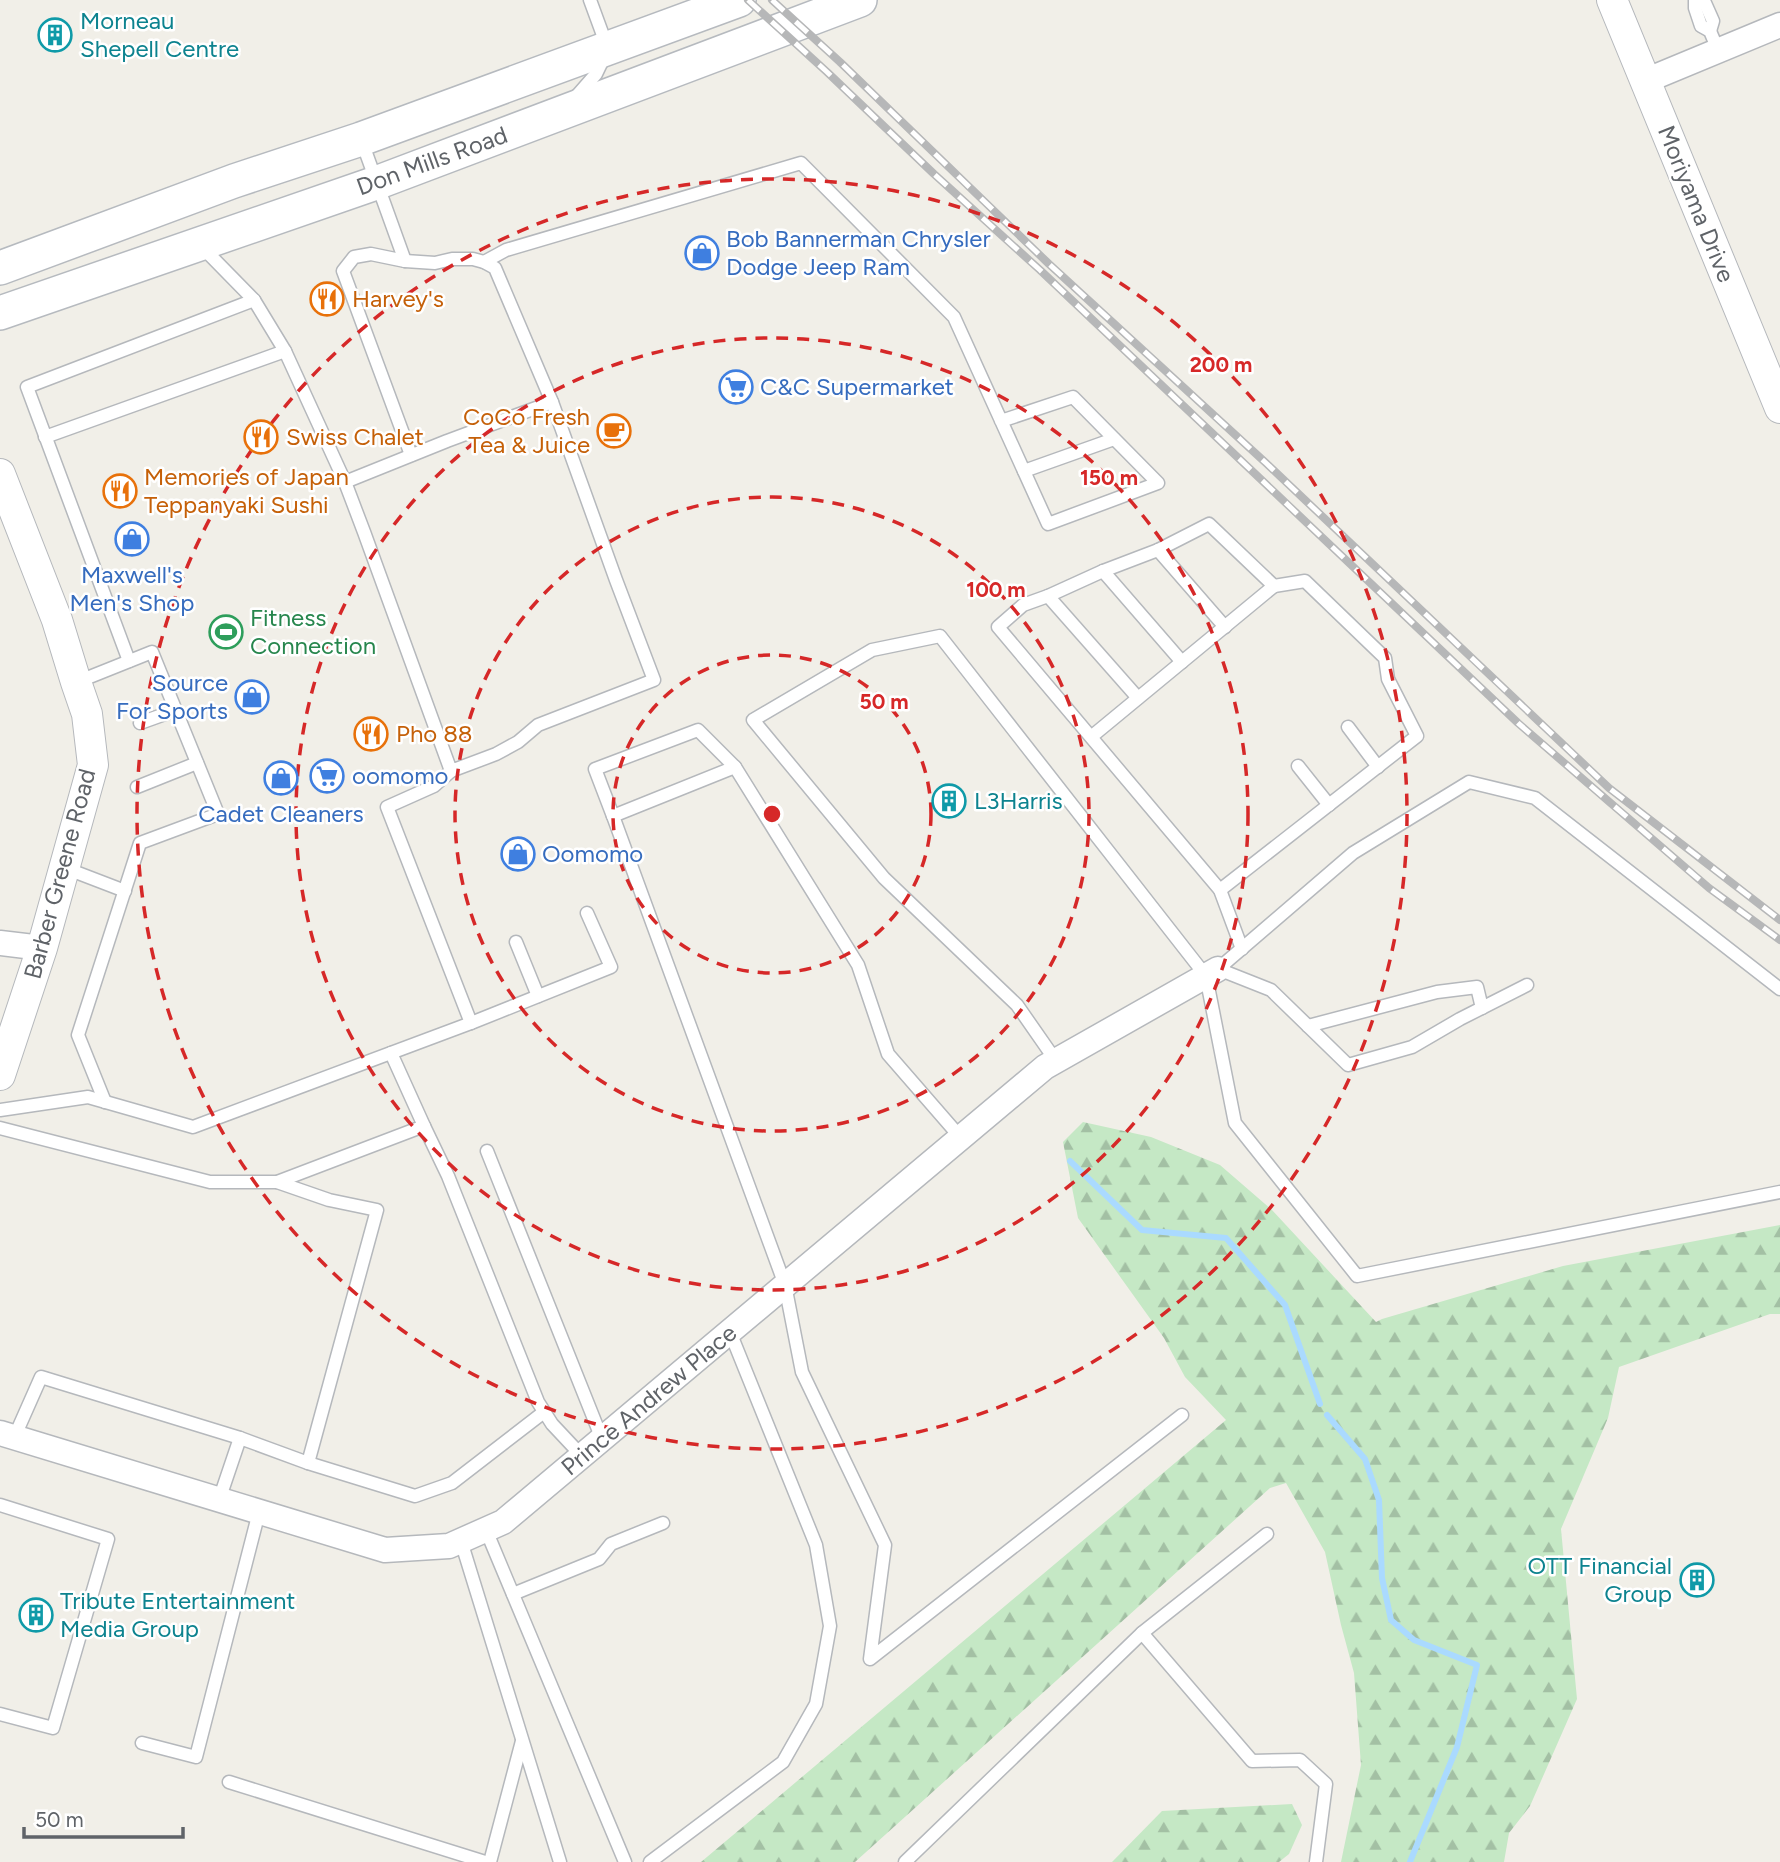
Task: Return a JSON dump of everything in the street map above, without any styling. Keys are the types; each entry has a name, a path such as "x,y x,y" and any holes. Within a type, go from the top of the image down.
{"main road":[{"name":"Don Mills Road","path":"0,268 234,181 361,139 740,0"},
{"name":"Don Mills Road","path":"0,313 376,183 860,0"}],"street":[{"name":"Moriyama Drive","path":"1612,0 1772,369 1780,408"},
{"path":"1645,80 1668,72 1714,41 1780,25"},
{"name":"Barber Greene Road","path":"0,474 57,620 87,714 93,765 42,948 0,1075"},
{"path":"0,943 42,948"},
{"name":"Prince Andrew Place","path":"7,1435 385,1550 449,1546 503,1522 1045,1067 1212,972"}],"lane":[{"path":"561,114 596,74 608,49 590,0"},
{"path":"1696,0 1706,3 1713,21 1714,41"},
{"path":"361,139 405,261"},
{"path":"484,262 506,250 801,163 954,317 1001,421 1048,524 1158,483 1073,397 1001,421"},
{"path":"200,244 254,300 285,351 345,482 451,771"},
{"path":"411,455 342,271 354,257 371,254 435,264 453,259 484,262 495,268 552,402 654,680 538,725 518,742 496,754 451,771 435,786 387,807 471,1023"},
{"path":"129,661 27,387 254,300"},
{"path":"45,436 285,351"},
{"path":"345,482 552,402"},
{"path":"1024,471 1114,439"},
{"path":"1242,949 1220,890 998,627 1023,605 1157,550 1209,524 1274,586"},
{"path":"1157,550 1225,627"},
{"path":"1103,571 1182,662"},
{"path":"1091,737 1274,586 1305,582 1385,658 1388,679 1417,736 1220,890"},
{"path":"1048,596 1138,698"},
{"path":"1056,1061 1017,1005 884,878 753,720 872,650 940,636 1212,972 1235,1123 1357,1276 1780,1192"},
{"path":"76,682 152,652 218,814 140,843 78,1035 105,1102"},
{"path":"140,723 176,710"},
{"path":"1348,727 1377,766"},
{"path":"961,1138 888,1054 858,965 735,767 698,730 595,768 785,1285 802,1372 885,1545 870,1659 1182,1415"},
{"path":"137,787 197,763"},
{"path":"1298,766 1329,804"},
{"path":"612,817 735,767"},
{"path":"1212,972 1353,853 1469,782 1535,797 1780,989"},
{"path":"64,868 125,891"},
{"path":"0,1111 88,1097 193,1127 471,1023 611,967 587,914"},
{"path":"516,942 538,996"},
{"path":"1212,972 1271,990 1348,1065 1412,1047 1527,985"},
{"path":"1308,1026 1437,992 1478,988 1482,1008"},
{"path":"391,1053 448,1176 538,1402 552,1424 582,1456"},
{"path":"277,1182 424,1126"},
{"path":"0,1128 210,1182 277,1182 329,1200 377,1210 308,1463"},
{"path":"487,1151 602,1439"},
{"path":"650,1862 783,1762 816,1704 830,1626 816,1545 730,1332"},
{"path":"7,1435 41,1377 240,1438 308,1463 415,1496 452,1483 544,1412"},
{"path":"219,1500 240,1438"},
{"path":"0,1505 108,1539 53,1728 0,1714"},
{"path":"142,1743 196,1757 259,1512"},
{"path":"513,1594 599,1559 611,1544 663,1523"},
{"path":"486,1530 625,1862"},
{"path":"905,1862 1142,1633 1267,1534"},
{"path":"461,1541 560,1862"},
{"path":"1142,1633 1252,1760 1300,1760 1326,1784 1316,1862"},
{"path":"490,1862 522,1740"},
{"path":"229,1782 485,1862"}],"green space":[{"path":"1083,1122 1151,1137 1220,1165 1272,1210 1376,1322 1563,1266 1780,1225 1780,1314 1770,1314 1619,1367 1608,1418 1561,1529 1577,1699 1530,1806 1509,1833 1504,1862 1341,1862 1361,1765 1354,1673 1325,1552 1286,1483 1270,1488 855,1862 701,1862 1226,1420 1185,1377 1164,1338 1078,1218 1063,1142"},
{"path":"1292,1804 1302,1825 1289,1854 1279,1862 1112,1862 1162,1811"}],"waterway":[{"path":"1070,1161 1142,1230 1226,1238 1285,1305 1320,1404"},
{"path":"1327,1415 1365,1459 1379,1500 1382,1578 1391,1620 1414,1640 1477,1665 1457,1747 1410,1862"}],"railway":[{"path":"748,0 1040,270 1518,723 1709,888 1780,940"},
{"path":"772,0 1049,264 1266,463 1609,788 1780,920"}],"place":[{"name":"Morneau Shepell Centre","path":"55,35"},
{"name":"Bob Bannerman Chrysler Dodge Jeep Ram","path":"702,253"},
{"name":"Harvey's","path":"327,299"},
{"name":"C&C Supermarket","path":"736,387"},
{"name":"CoCo Fresh Tea & Juice","path":"614,431"},
{"name":"Swiss Chalet","path":"261,437"},
{"name":"Memories of Japan Teppanyaki Sushi","path":"120,491"},
{"name":"Maxwell's Men's Shop","path":"132,539"},
{"name":"Fitness Connection","path":"226,632"},
{"name":"Source For Sports","path":"252,697"},
{"name":"Pho 88","path":"371,734"},
{"name":"oomomo","path":"327,776"},
{"name":"Cadet Cleaners","path":"281,778"},
{"name":"L3Harris","path":"949,801"},
{"name":"Oomomo","path":"518,854"},
{"name":"OTT Financial Group","path":"1697,1580"},
{"name":"Tribute Entertainment Media Group","path":"36,1615"}]}
